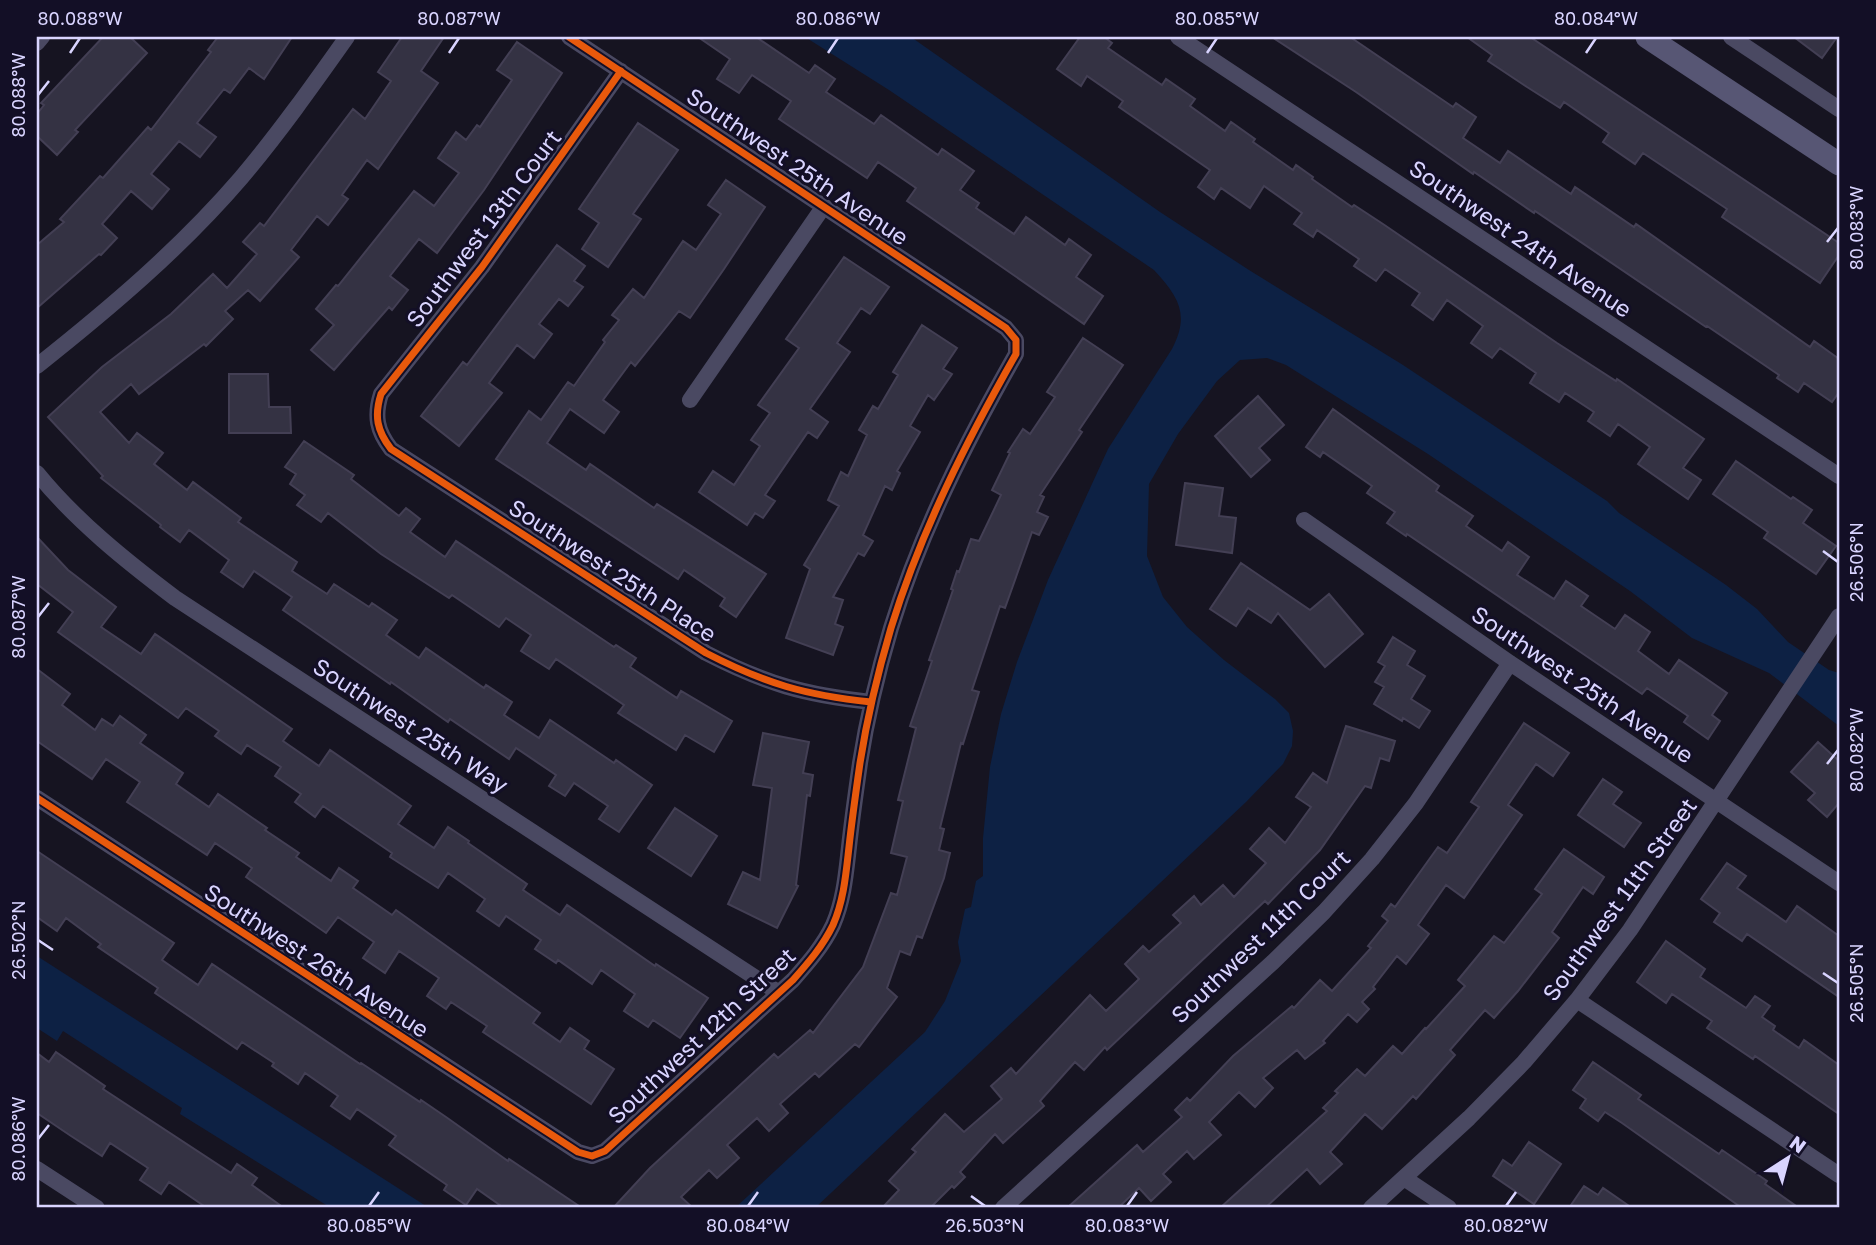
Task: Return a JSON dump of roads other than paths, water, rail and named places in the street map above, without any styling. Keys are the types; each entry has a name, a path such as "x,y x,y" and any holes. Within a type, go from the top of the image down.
{"street":[{"path":"37,43 43,37"},
{"path":"37,366 108,309 164,259 217,205 289,118 347,37"},
{"name":"Southwest 25th Avenue","path":"569,37 1006,328"},
{"name":"Southwest 24th Avenue","path":"1178,37 1839,476"},
{"path":"1647,37 1839,164"},
{"path":"1731,37 1837,102"},
{"name":"Southwest 13th Court","path":"377,409 381,394 482,267 621,71"},
{"path":"690,400 824,206"},
{"name":"Southwest 12th Street","path":"578,1152 592,1156 605,1151 779,993 816,954 833,924 844,890 860,760 891,629 914,561 941,495 972,430 1016,354 1016,340 1006,328"},
{"name":"Southwest 25th Place","path":"377,409 377,424 382,438 391,449 706,653 747,674 791,690 872,702"},
{"name":"Southwest 25th Way","path":"37,473 72,511 127,562 175,598 779,993"},
{"name":"Southwest 25th Avenue","path":"1304,520 1510,663 1839,883"},
{"name":"Southwest 11th Street","path":"1371,1208 1469,1118 1524,1062 1577,1000 1630,930 1839,616"},
{"name":"Southwest 11th Court","path":"1003,1208 1273,962 1324,912 1372,859 1416,803 1510,663"},
{"name":"Southwest 26th Avenue","path":"37,799 578,1152"},
{"path":"1577,1000 1839,1175"},
{"path":"37,1169 97,1208"},
{"path":"1404,1178 1449,1208"}],"water":[{"path":"805,37 911,37 1160,212 1403,365 1607,501 1619,513 1726,585 1757,609 1788,642 1829,670 1839,673 1839,726 1769,673 1692,638 1630,591 1428,454 1286,365 1267,358 1240,360 1217,381 1178,434 1149,484 1147,556 1163,597 1187,627 1289,713 1293,731 1292,746 1283,764 1246,802 815,1208 735,1208 925,1032 945,1001 961,961 958,942 965,909 971,907 976,881 983,876 983,838 990,767 1001,714 1017,662 1048,580 1108,449 1172,349 1181,316 1170,289 1154,270 889,90"},
{"path":"37,956 429,1208 331,1208 180,1114 182,1108 63,1031 57,1041 37,1028"}]}
